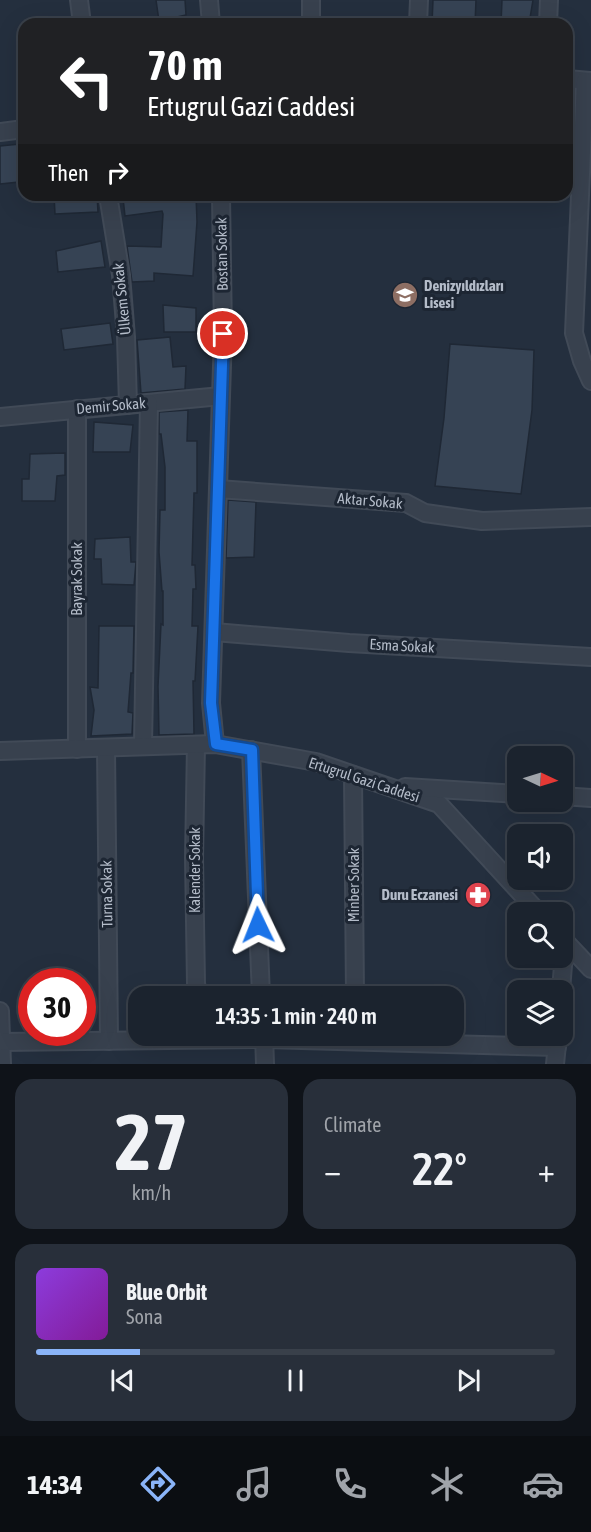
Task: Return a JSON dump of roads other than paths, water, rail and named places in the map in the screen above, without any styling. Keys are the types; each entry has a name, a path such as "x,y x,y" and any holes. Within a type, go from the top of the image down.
{"street":[{"path":"79,0 81,18"},
{"path":"209,0 210,18"},
{"path":"311,18 312,0"},
{"path":"418,18 419,0"},
{"path":"548,18 549,0"},
{"path":"573,80 588,81 574,333 585,351 591,381"},
{"path":"0,132 18,130"},
{"name":"Ülkem Sokak","path":"109,201 121,275 128,405"},
{"name":"Bostan Sokak","path":"216,744 211,703 223,334 221,201"},
{"name":"Demir Sokak","path":"0,417 221,396"},
{"path":"143,746 149,403"},
{"name":"Bayrak Sokak","path":"77,409 77,749"},
{"name":"Aktar Sokak","path":"218,489 406,502 425,513 482,521 591,518"},
{"name":"Esma Sokak","path":"213,632 349,644 591,657"},
{"name":"Ertugrul Gazi Caddesi","path":"0,751 216,744 316,762 439,804 529,902"},
{"name":"Kalender Sokak","path":"196,745 194,858 196,986"},
{"name":"Turna Sokak","path":"106,748 109,1041"},
{"path":"252,750 261,986"},
{"name":"Minber Sokak","path":"353,775 355,986"},
{"path":"384,785 507,793"},
{"path":"573,797 591,798"},
{"path":"573,950 591,969"},
{"path":"0,1011 2,1064"},
{"path":"1,1042 128,1040"},
{"path":"464,1044 557,1049"},
{"path":"264,1046 265,1064"}],"place":[{"name":"Denizyıldızları Lisesi","path":"405,295"},
{"name":"Duru Eczanesi","path":"478,895"}]}
